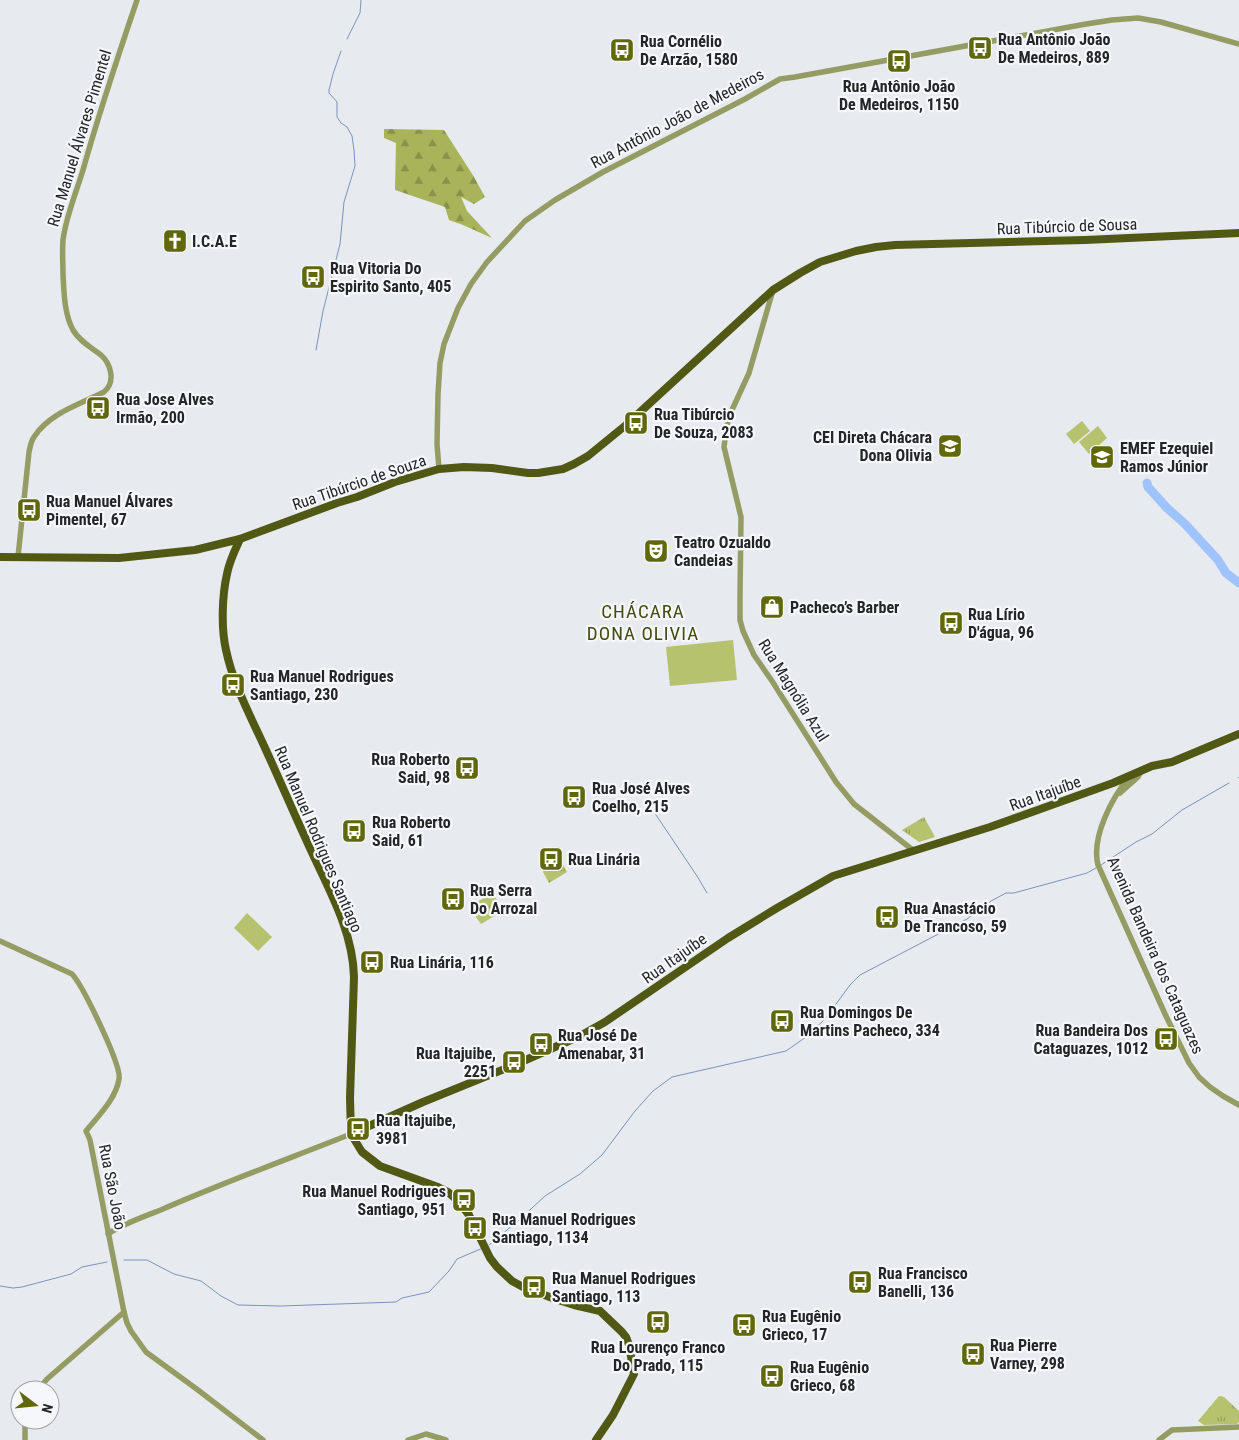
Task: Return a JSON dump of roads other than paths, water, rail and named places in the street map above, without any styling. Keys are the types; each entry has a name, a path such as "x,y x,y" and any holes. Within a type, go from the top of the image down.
{"main road":[{"name":"Rua Tibúrcio de Sousa","path":"895,245 1085,240 1239,233"},
{"name":"Rua Tibúrcio de Souza","path":"0,557 132,558 196,550 240,539 395,482 439,469 458,467 492,468 528,473 563,469 588,456 626,425 773,290 805,270 836,256 869,248 895,245"},
{"name":"Rua Manuel Rodrigues Santiago","path":"240,539 230,562 226,580 223,621 225,648 232,672 341,916 349,941 354,978 350,1098 351,1134"},
{"name":"Rua Itajuíbe","path":"351,1134 580,1036 606,1022 752,922 824,880 914,850 990,828 1113,782 1163,767 1239,734"},
{"path":"351,1134 362,1152 380,1166 422,1180 448,1192 466,1210 490,1258 512,1281 523,1287 574,1305 600,1311 626,1337 634,1374 613,1415 596,1440"}],"street":[{"name":"Rua Manuel Álvares Pimentel","path":"18,557 29,452 34,436 60,414 104,392 111,382 110,372 104,358 81,340 72,329 66,305 63,242 98,116 137,0"},
{"name":"Rua Antônio João de Medeiros","path":"439,469 437,444 440,363 444,344 458,308 471,284 487,262 525,221 555,200 603,172 780,79 795,78 1104,21 1130,18 1146,18 1239,44"},
{"name":"Rua Magnólia Azul","path":"773,290 749,373 727,425 724,446 741,517 740,620 743,632 748,643 845,794 854,804 914,850"},
{"name":"Avenida Bandeira dos Cataguazes","path":"1117,796 1134,775"},
{"name":"Avenida Bandeira dos Cataguazes","path":"1134,775 1117,796 1109,810 1097,842 1096,856 1098,865 1189,1063 1199,1077 1210,1087 1239,1105"},
{"name":"Rua São João","path":"0,941 72,974 86,997 120,1074 110,1101 86,1131 90,1140 124,1312 131,1331 146,1352 263,1440"},
{"name":"Rua Itajuíbe","path":"108,1234 118,1227 351,1134"},
{"path":"106,1223 118,1227"},
{"path":"47,1380 124,1312"},
{"path":"1159,1440 1172,1430 1239,1427"},
{"path":"408,1440 426,1434 446,1440"}],"waterway":[{"path":"347,39 360,13 361,0"},
{"path":"316,350 323,311 340,244 344,202 355,166 352,136 347,127 337,117 337,102 329,93 341,51"},
{"path":"1147,483 1148,487 1167,508 1185,524 1218,560 1226,573 1239,583"},
{"path":"1101,865 1152,834 1182,810 1229,783"},
{"path":"650,806 707,893"},
{"path":"489,1245 545,1196 580,1174 602,1155 635,1111 653,1091 672,1077 786,1051 806,1037 825,1019 850,985 860,975 967,919 991,901 1006,893 1014,893 1087,873 1096,868"},
{"path":"124,1260 147,1260 174,1274 201,1281 221,1296 238,1305 281,1306 396,1302 402,1298 429,1292 449,1271 457,1259 483,1248"},
{"path":"0,1286 22,1287 71,1274 82,1267 107,1262"}],"place":[{"name":"Rua Antônio João De Medeiros, 889","path":"980,48"},
{"name":"Rua Cornélio De Arzão, 1580","path":"622,50"},
{"name":"Rua Antônio João De Medeiros, 1150","path":"899,61"},
{"name":"I.C.A.E","path":"175,241"},
{"name":"Rua Vitoria Do Espirito Santo, 405","path":"313,277"},
{"name":"Rua Jose Alves Irmão, 200","path":"98,408"},
{"name":"Rua Tibúrcio De Souza, 2083","path":"636,423"},
{"name":"CEI Direta Chácara Dona Olivia","path":"950,446"},
{"name":"EMEF Ezequiel Ramos Júnior","path":"1102,457"},
{"name":"Rua Manuel Álvares Pimentel, 67","path":"29,510"},
{"name":"Teatro Ozualdo Candeias","path":"656,551"},
{"name":"Pacheco’s Barber","path":"772,607"},
{"name":"Rua Lírio D'água, 96","path":"951,623"},
{"name":"Rua Manuel Rodrigues Santiago, 230","path":"233,685"},
{"name":"Rua Roberto Said, 98","path":"467,768"},
{"name":"Rua José Alves Coelho, 215","path":"574,797"},
{"name":"Rua Roberto Said, 61","path":"354,831"},
{"name":"Rua Linária","path":"551,859"},
{"name":"Rua Serra Do Arrozal","path":"453,899"},
{"name":"Rua Anastácio De Trancoso, 59","path":"887,917"},
{"name":"Rua Linária, 116","path":"372,962"},
{"name":"Rua Domingos De Martins Pacheco, 334","path":"782,1021"},
{"name":"Rua Bandeira Dos Cataguazes, 1012","path":"1166,1039"},
{"name":"Rua José De Amenabar, 31","path":"541,1044"},
{"name":"Rua Itajuibe, 2251","path":"514,1062"},
{"name":"Rua Itajuibe, 3981","path":"358,1129"},
{"name":"Rua Manuel Rodrigues Santiago, 951","path":"464,1200"},
{"name":"Rua Manuel Rodrigues Santiago, 1134","path":"475,1228"},
{"name":"Rua Francisco Banelli, 136","path":"860,1282"},
{"name":"Rua Manuel Rodrigues Santiago, 113","path":"534,1287"},
{"name":"Rua Lourenço Franco Do Prado, 115","path":"658,1322"},
{"name":"Rua Eugênio Grieco, 17","path":"744,1325"},
{"name":"Rua Pierre Varney, 298","path":"973,1354"},
{"name":"Rua Eugênio Grieco, 68","path":"772,1376"}],"district":[{"name":"CHÁCARA DONA OLIVIA","path":"643,622"}]}
